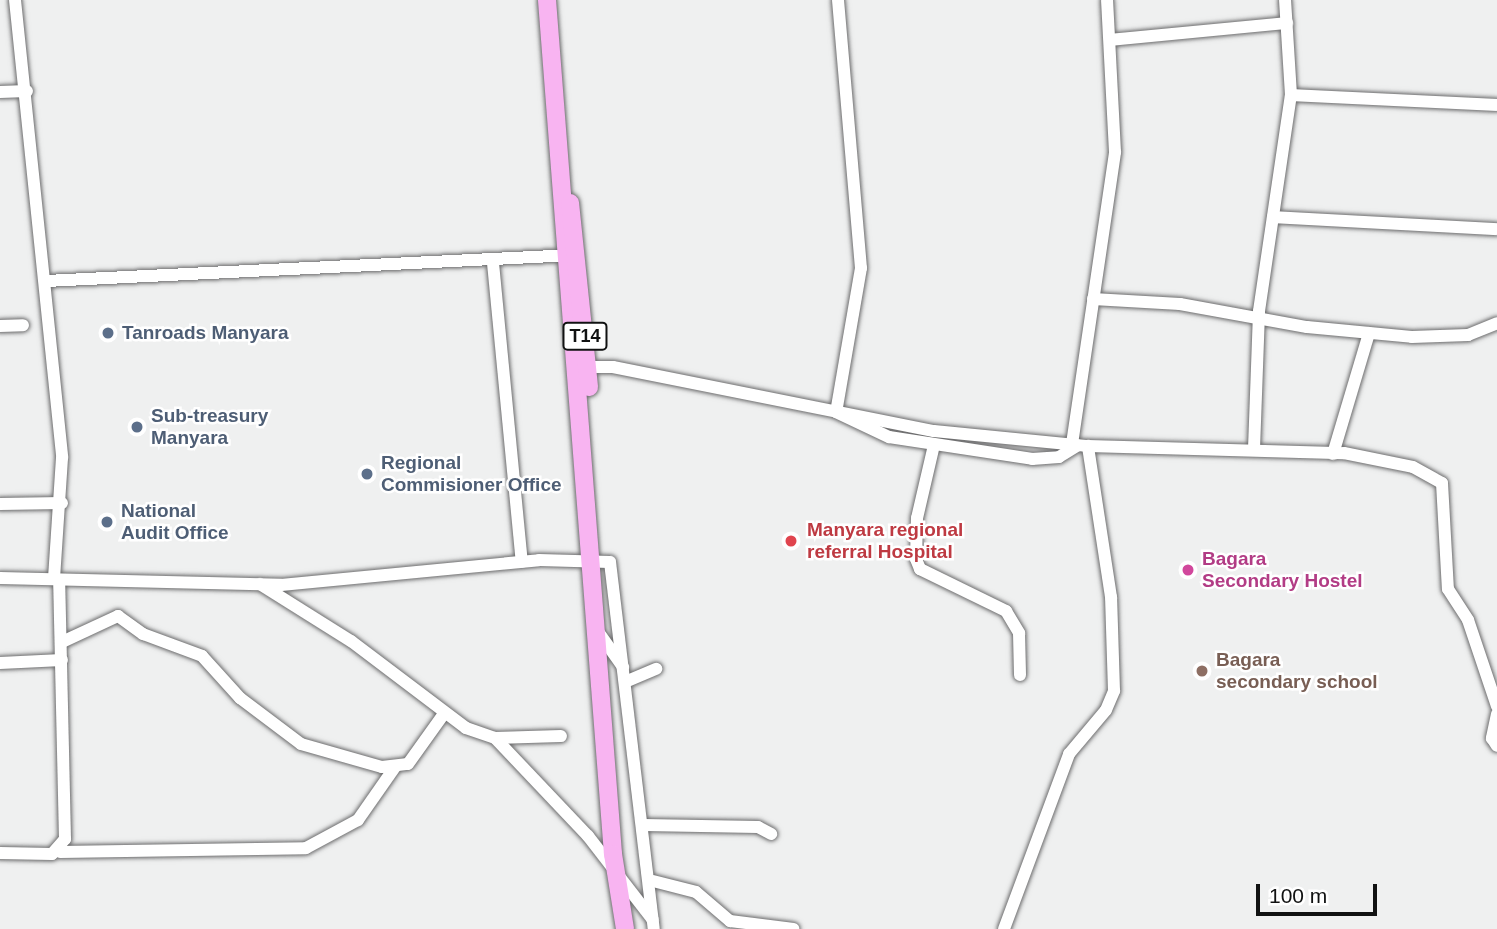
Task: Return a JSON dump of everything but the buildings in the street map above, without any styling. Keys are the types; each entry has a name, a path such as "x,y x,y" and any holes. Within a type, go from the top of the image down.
{"highway":[{"name":"T14","path":"547,0 581,367 615,873 625,929"}],"street":[{"path":"15,0 46,281 62,503 56,579 68,801 60,852"},
{"path":"836,412 861,268 838,0"},
{"path":"1004,929 1069,754 1106,710 1114,691 1111,597 1079,445 1093,299 1115,152 1107,0"},
{"path":"1254,449 1258,319 1291,95 1285,0"},
{"path":"1110,40 1287,23"},
{"path":"0,92 27,91"},
{"path":"1291,95 1497,105"},
{"path":"1273,217 1497,229"},
{"path":"46,281 493,263 571,255"},
{"path":"493,263 522,562"},
{"path":"1093,299 1180,304 1258,319 1369,334 1468,335 1497,323"},
{"path":"0,326 23,325"},
{"path":"1333,454 1369,334"},
{"path":"581,367 934,431 1079,445 1254,449 1372,456 1442,483 1448,589 1468,620 1497,706"},
{"path":"836,412 889,437 934,445 1046,459 1079,445"},
{"path":"934,445 917,518 916,559 920,569 1006,611 1019,633 1020,675"},
{"path":"0,504 62,503"},
{"path":"0,578 259,584 522,562 610,562 614,570 623,667 653,881 654,925"},
{"path":"259,584 370,655 443,715 495,738 615,873 654,925"},
{"path":"61,642 118,616 143,634 202,656 240,698 301,744 395,767 408,764 443,715"},
{"path":"599,633 623,667"},
{"path":"0,663 62,660"},
{"path":"625,682 656,669"},
{"path":"1497,714 1492,738 1497,746"},
{"path":"495,738 561,736"},
{"path":"0,853 306,848 358,820 395,767"},
{"path":"644,825 758,827 771,834"},
{"path":"653,881 695,892 730,921 794,929"}],"place":[{"name":"Tanroads Manyara","path":"108,333"},
{"name":"Sub-treasury Manyara","path":"137,427"},
{"name":"Regional Commisioner Office","path":"367,474"},
{"name":"National Audit Office","path":"107,522"},
{"name":"Manyara regional referral Hospital","path":"791,541"},
{"name":"Bagara Secondary Hostel","path":"1188,570"},
{"name":"Bagara secondary school","path":"1202,671"}]}
